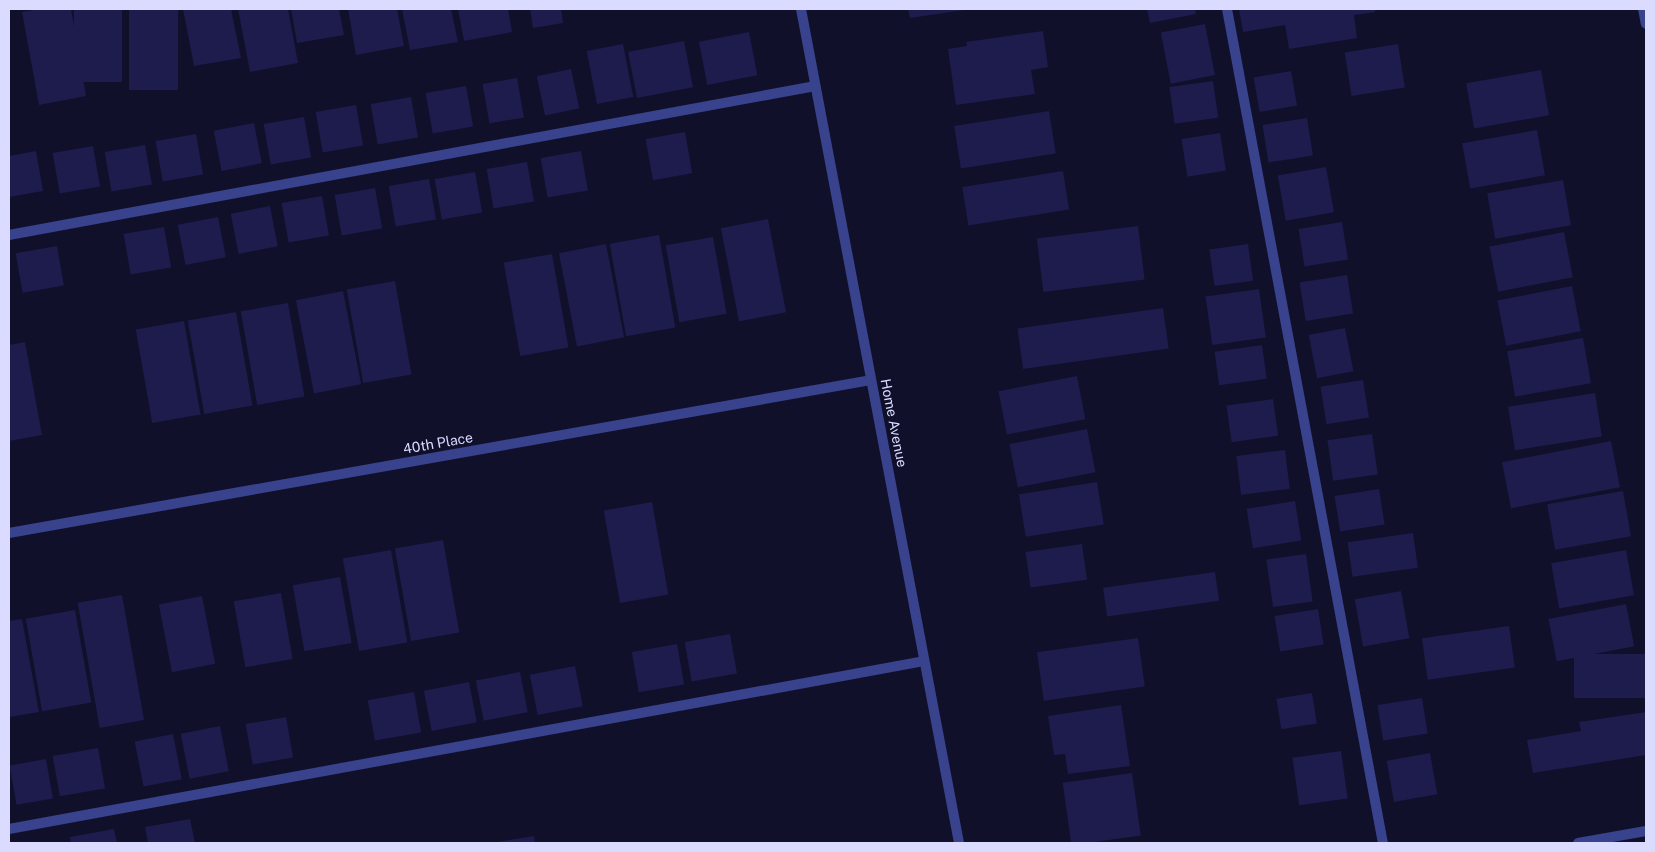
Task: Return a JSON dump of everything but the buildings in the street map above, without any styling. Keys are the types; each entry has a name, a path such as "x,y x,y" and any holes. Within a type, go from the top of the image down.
{"street":[{"name":"Home Avenue","path":"801,9 959,843"},
{"path":"1227,9 1383,843"},
{"path":"1643,9 1646,24"},
{"path":"9,235 815,86"},
{"name":"40th Place","path":"9,533 871,380"},
{"path":"9,829 924,661"},
{"path":"1578,843 1646,831"}]}
